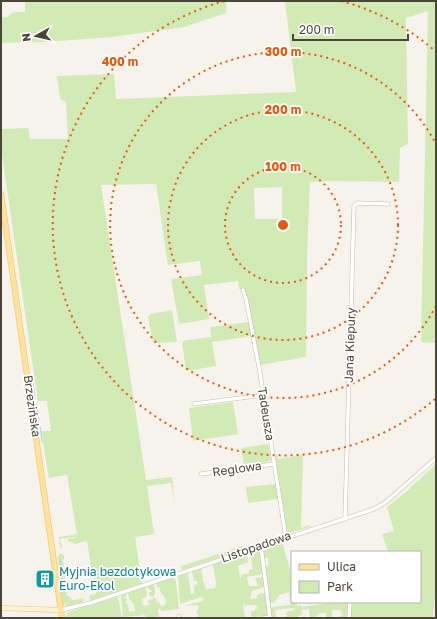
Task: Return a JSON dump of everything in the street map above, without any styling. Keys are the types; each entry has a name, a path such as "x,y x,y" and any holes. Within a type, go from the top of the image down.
{"main road":[{"name":"Brzezińska","path":"1,194 62,618"}],"street":[{"name":"Jana Kiepury","path":"345,519 354,206 358,203 388,204"},
{"name":"Tadeusza","path":"243,290 264,395 286,538"},
{"path":"194,404 264,395"},
{"name":"Listopadowa","path":"61,610 90,603 366,512 383,504 436,458"},
{"name":"Reglowa","path":"201,474 274,464"},
{"path":"261,546 270,618 263,618"},
{"path":"349,618 350,603"},
{"path":"1,608 61,610"}],"green space":[{"path":"25,1 226,1 226,13 184,27 112,37 46,42 1,43 1,18 7,17 14,12 25,12"},
{"path":"285,1 436,1 436,343 421,342 428,11 406,18 408,144 400,148 399,182 310,182 307,254 306,357 259,365 243,289 239,289 238,281 204,285 209,319 179,324 171,279 202,275 200,261 168,265 156,184 101,185 146,480 172,477 175,506 171,483 147,486 154,534 135,537 142,583 91,600 89,598 90,595 96,594 87,541 75,544 68,541 68,539 75,537 60,539 62,547 60,549 59,537 77,534 67,475 49,478 41,431 51,431 47,401 38,401 1,148 1,129 28,128 30,139 68,139 66,102 60,99 57,76 114,74 116,99 296,92","holes":["282,187 282,219 255,219 254,188"]},
{"path":"172,310 177,342 153,343 148,317 150,314"},
{"path":"249,322 251,336 212,342 216,366 186,371 182,341 211,337 210,327"},
{"path":"233,402 238,434 193,441 189,408"},
{"path":"268,444 271,460 244,466 241,448"},
{"path":"277,455 278,459 303,455 301,528 311,525 310,527 289,533 286,531 275,458"},
{"path":"436,464 436,582 433,618 351,618 352,603 421,603 421,551 388,551 382,534 394,531 387,507 405,493"},
{"path":"276,484 278,499 248,503 246,487"},
{"path":"292,537 282,542 291,573 291,603 297,603 297,606 301,605 302,607 329,603 349,603 348,618 339,618 339,616 342,616 341,610 332,610 332,618 326,618 326,613 319,613 319,615 316,615 317,618 310,618 309,609 302,610 302,615 298,616 298,618 287,618 286,612 294,610 294,608 275,610 276,617 272,617 272,607 291,605 289,592 279,595 274,603 270,603 265,567 269,565 268,558 264,558 263,548 272,544 272,547 275,546 274,543"},
{"path":"243,546 244,549 182,570 181,566"},
{"path":"256,549 260,553 263,574 247,577 249,586 258,586 255,578 264,577 265,587 252,591 250,599 257,598 257,595 265,593 268,616 251,616 251,611 254,611 257,608 256,605 246,605 245,607 244,603 246,618 199,618 196,611 198,610 198,605 184,606 203,601 203,597 180,604 178,576 190,573 188,574 191,594 194,594 194,585 198,584 197,581 194,581 192,571 201,568 203,577 202,580 206,589 215,588 216,584 213,563 247,553 248,562 238,566 241,578 241,575 249,573 249,570 253,569 250,552"},
{"path":"61,553 64,556 63,560 67,596 70,596 68,600 71,597 72,600 81,599 81,597 84,600 68,606 64,603 64,606 62,602 60,590 58,556"},
{"path":"174,577 176,582 179,609 161,611 161,609 158,609 159,617 146,618 145,615 123,617 121,596 126,594 124,599 127,598 125,603 128,604 129,611 135,611 134,604 129,599 128,593 145,587 147,596 142,599 143,606 149,605 148,600 153,599 153,597 150,596 149,592 152,592 148,589 148,586 153,584 155,590 154,598 156,598 157,602 160,603 161,606 165,605 166,599 160,591 160,588 157,587 156,583"},
{"path":"118,597 122,618 66,618 68,612"}],"waterway":[{"path":"33,381 35,398"},
{"path":"37,408 39,420"},
{"path":"40,426 42,442"},
{"path":"60,560 64,589"}],"place":[{"name":"Myjnia bezdotykowa Euro-Ekol","path":"45,579"}]}
